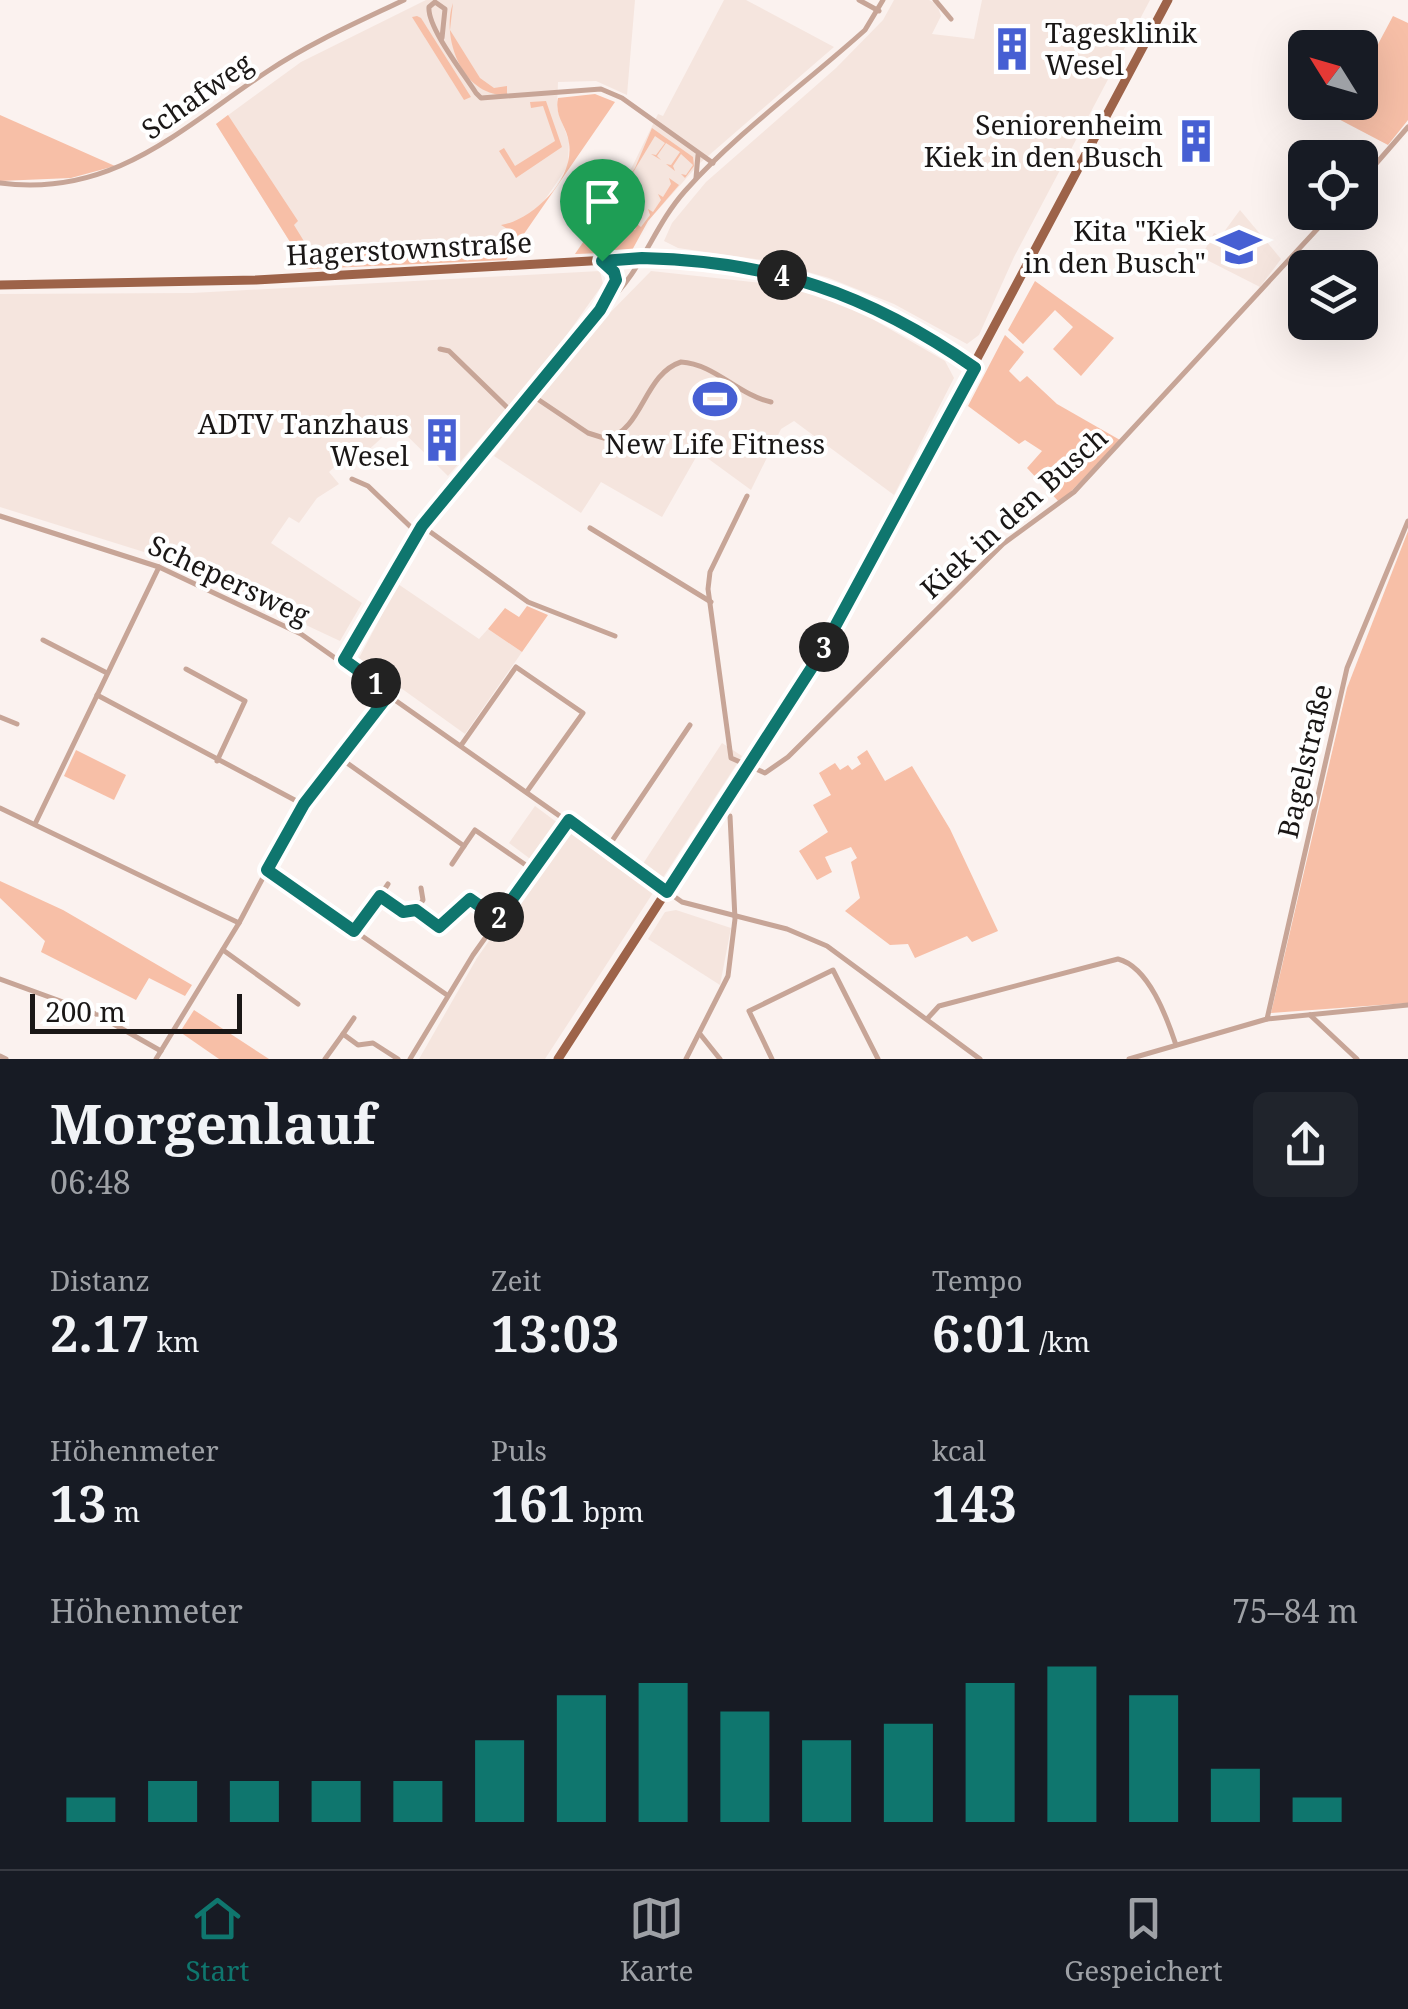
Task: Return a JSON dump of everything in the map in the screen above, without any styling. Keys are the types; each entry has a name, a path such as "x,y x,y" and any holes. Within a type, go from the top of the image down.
{"main road":[{"path":"558,1059 818,658 1168,0"},
{"name":"Hagerstownstraße","path":"0,284 256,280 642,258 748,266 826,287 887,312 975,368"},
{"path":"600,310 616,280 614,272 602,261"}],"street":[{"name":"Schafweg","path":"0,183 82,178 140,159 210,116 266,71 404,0"},
{"path":"859,0 879,11"},
{"path":"344,660 422,526 600,310 624,288 663,218 713,163 865,30 883,0"},
{"path":"935,0 951,19"},
{"path":"442,38 445,8 436,2 428,6 428,14 442,38 480,98 600,90 622,98 713,163"},
{"path":"1378,161 1408,127"},
{"path":"689,146 700,160 695,180"},
{"name":"Kiek in den Busch","path":"746,768 765,773 788,757 1003,544 1074,492 1316,230"},
{"path":"440,349 450,351 516,416"},
{"path":"533,396 588,433 607,439 624,428 659,374 681,362 710,370 751,397 771,402"},
{"path":"352,479 368,486 417,533"},
{"path":"746,768 730,758 710,572 747,496"},
{"name":"Schepersweg","path":"0,516 159,567 288,627 344,660 667,892 692,906 787,930 826,946 980,1059"},
{"name":"Bagelstraße","path":"1267,1019 1347,668 1408,521"},
{"path":"422,526 528,602 615,636"},
{"path":"590,528 711,602"},
{"path":"36,824 159,567"},
{"path":"42,640 108,673"},
{"path":"462,744 516,667 568,703 582,713 528,790"},
{"path":"186,669 244,701 245,709 217,761"},
{"path":"156,1059 223,950 304,804 390,693"},
{"path":"97,696 304,804"},
{"path":"0,717 17,724"},
{"path":"608,847 690,725"},
{"path":"340,758 464,846"},
{"path":"0,808 239,922"},
{"path":"686,1059 728,976 735,919 730,816"},
{"path":"410,1059 447,995 569,820"},
{"path":"452,864 475,830 533,870"},
{"path":"267,870 447,995"},
{"path":"354,931 388,884"},
{"path":"380,896 403,912 416,910 424,900 421,888"},
{"path":"416,910 439,927 470,899 498,919"},
{"path":"223,950 298,1004"},
{"path":"927,1019 939,1006 1118,959 1131,964 1161,1002 1176,1045"},
{"path":"772,1059 749,1012 833,970 878,1059"},
{"path":"0,979 96,1014 160,1050"},
{"path":"1129,1059 1267,1019 1408,1005"},
{"path":"1310,1014 1357,1059"},
{"path":"325,1059 354,1018"},
{"path":"343,1034 358,1045 373,1042 398,1059"},
{"path":"700,1034 720,1059"}],"shaded area":[{"path":"426,0 635,0 627,95 596,81 558,82 557,109 569,141 568,166 507,255 307,269 216,124 301,62"},
{"path":"724,0 746,0 834,47 700,163 648,221 632,250 575,254 632,167 658,114 663,116"},
{"path":"894,0 929,0 937,4 941,16 932,34 974,39 982,0 1150,0 1014,257 979,335 967,344 894,304 829,278 769,261 678,248 664,241 672,223 706,182 836,68 883,20"},
{"path":"417,16 471,97 464,100 412,17"},
{"path":"1393,16 1408,23 1408,120 1388,145 1340,120 1378,120 1378,44"},
{"path":"450,30 480,78 494,88 507,86 507,95 491,93 467,76 453,48"},
{"path":"595,94 615,102 559,184 569,157 569,143 558,111 558,98"},
{"path":"546,101 562,147 516,178 499,151 504,148 515,166 555,141 543,106 531,108 530,102"},
{"path":"0,115 115,166 71,178 0,181"},
{"path":"228,115 298,221 294,225 310,251 508,238 509,230 501,225 525,216 556,187 506,260 307,269 216,124"},
{"path":"652,128 693,157 694,166 685,178 681,174 686,175 693,165 681,154 673,166 675,171 666,164 671,165 680,152 666,143 657,156 661,160 651,154 656,155 665,143 655,136 603,222 617,232 622,225 625,230 635,230 650,215 648,209 653,212 661,200 658,194 663,197 671,184 669,178 679,185 648,221 631,252 575,254 635,168"},
{"name":"Kita \"Kiek in den Busch\"","path":"1240,210 1281,259 1260,287 1201,257 1214,233 1221,236"},
{"path":"600,271 603,284 551,357 448,476 396,425 354,463 346,456 329,472 339,484 317,498 299,523 289,517 271,543 362,603 340,641 160,557 0,507 0,294 192,293"},
{"path":"651,271 789,286 850,306 945,361 954,378 894,495 794,421 781,429 751,490 699,452 662,517 601,482 581,513 494,456 598,325"},
{"path":"1035,281 1114,338 1081,376 1053,349 1073,327 1055,310 1023,344 1008,330"},
{"path":"1005,335 1024,352 1009,371 1020,382 1027,376 1057,404 1120,440 1060,503 1027,468 1042,451 1025,440 1019,444 968,406"},
{"path":"1408,531 1408,1003 1271,1013 1347,688"},
{"path":"398,584 479,639 488,629 522,652 465,734 359,658"},
{"path":"527,606 548,615 522,652 488,629 505,608 519,617"},
{"path":"722,743 742,756 545,1059 419,1059 477,958 541,867 509,843 535,806 633,879"},
{"path":"76,750 126,775 114,800 64,776"},
{"path":"867,750 885,781 912,766 950,829 998,931 972,942 967,936 915,958 908,944 890,945 845,911 860,898 851,862 857,858 851,847 825,857 832,872 817,880 799,851 828,832 813,805 831,795 819,773 835,763 840,770 848,765 852,770 861,764 857,757"},
{"path":"0,881 63,910 192,985 185,996 149,978 136,1000 41,952 45,941 0,898"},
{"path":"676,910 731,928 720,985 648,939 665,912"},
{"path":"194,1010 269,1059 219,1059 180,1032"}],"place":[{"name":"Tagesklinik Wesel","path":"1012,49"},
{"name":"Seniorenheim Kiek in den Busch","path":"1196,141"},
{"name":"Kita \"Kiek in den Busch\"","path":"1239,247"},
{"name":"New Life Fitness","path":"715,399"},
{"name":"ADTV Tanzhaus Wesel","path":"442,440"}],"route":[{"path":"703,260 748,266 813,283 887,312 975,368 818,658 667,892 569,820 498,919 470,899 463,900 439,927 416,910 403,912 380,896 354,931 267,870 304,804 390,693 344,660 422,526 600,310 616,280 614,272 602,261 703,260"}]}
